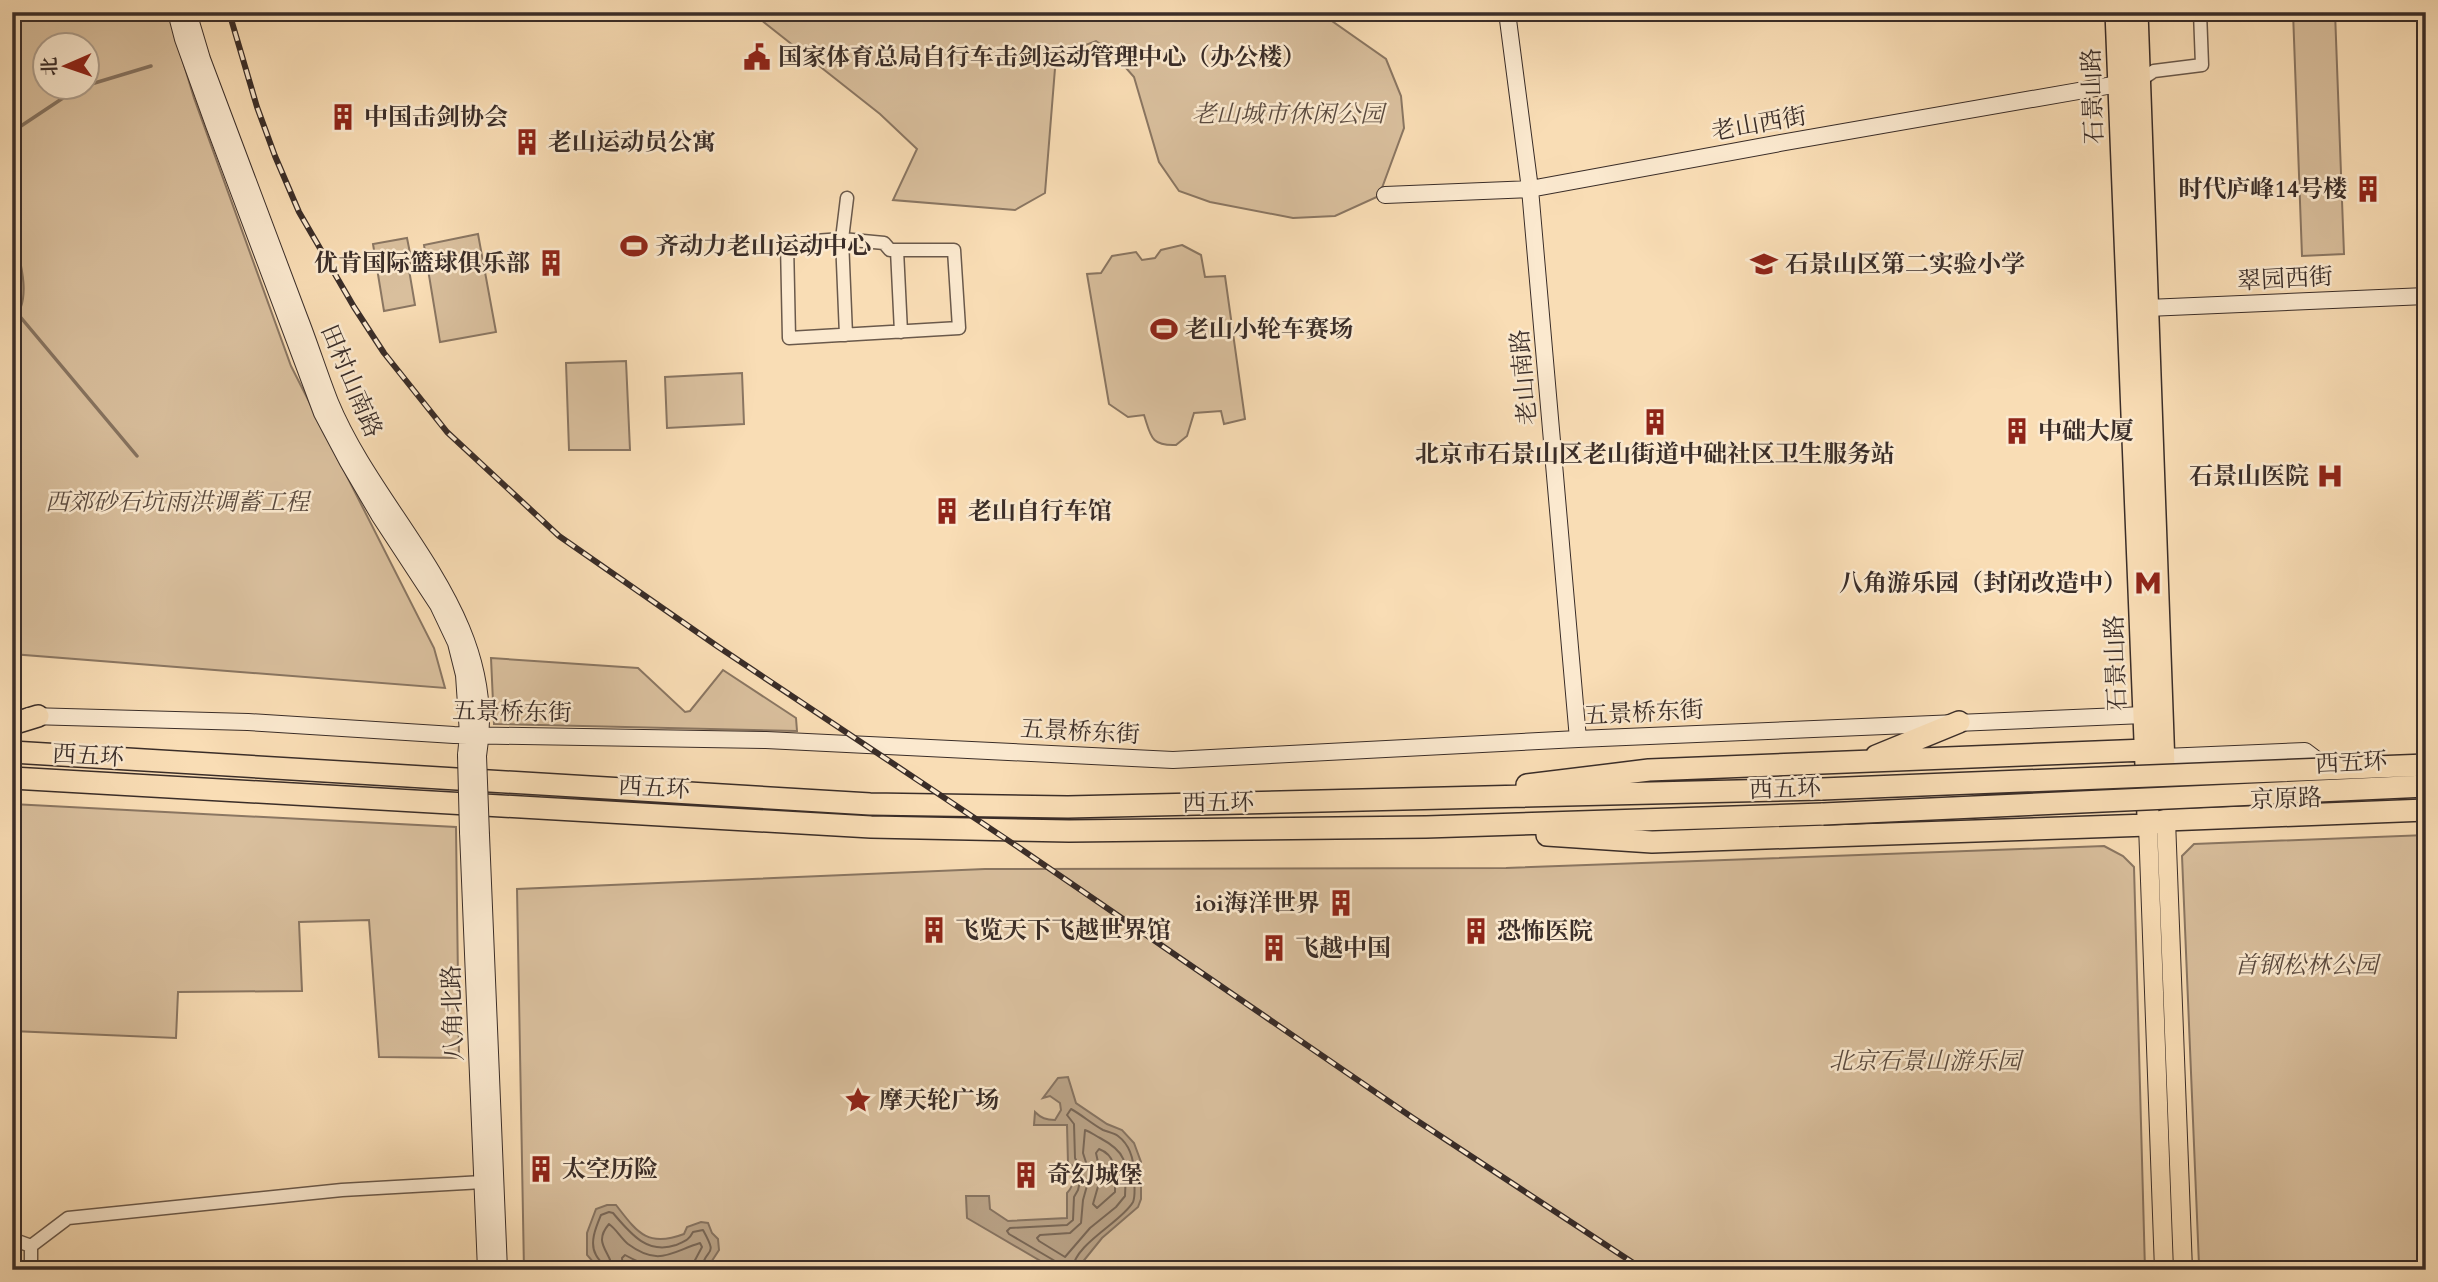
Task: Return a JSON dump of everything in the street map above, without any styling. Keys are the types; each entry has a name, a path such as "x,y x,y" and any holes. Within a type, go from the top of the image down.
{"highway":[{"name":"石景山路","path":"2116,12 2129,82 2147,308 2155,754 2160,825"},
{"name":"石景山路","path":"2137,12 2129,82 2144,715 2155,754"},
{"path":"12,724 38,716"},
{"path":"1861,762 1959,722"},
{"name":"西五环","path":"12,752 870,804 1068,807 1822,789 2426,765"},
{"path":"1390,801 1649,770 2155,754"},
{"name":"西五环","path":"12,778 871,827 1069,831 1426,827 1823,814 2426,786"},
{"name":"京原路","path":"2160,825 2426,810"},
{"name":"京原路","path":"2160,825 2426,821"},
{"path":"1426,827 1652,842 2160,825"}],"main road":[{"name":"石景山路","path":"2160,825 2184,1268"},
{"name":"石景山路","path":"2160,825 2164,1270"}],"street":[{"name":"田村山南路","path":"176,12 209,113 322,413 379,515 438,605 456,643 475,734"},
{"name":"田村山南路","path":"188,12 202,59 331,403 372,481 433,571 463,631 476,674 472,755"},
{"name":"老山南路","path":"1507,12 1530,189 1578,739"},
{"path":"2129,82 2154,71 2202,65 2200,12"},
{"name":"老山西街","path":"1385,195 1530,189 2129,82"},
{"path":"846,335 842,239 847,198"},
{"path":"842,239 884,243 890,250 897,250 954,250 959,328 789,338 787,243 842,239"},
{"path":"897,250 901,331"},
{"name":"翠园西街","path":"2147,308 2426,296"},
{"name":"五景桥东街","path":"12,715 248,722 475,734 766,740 1173,760 1578,739 2144,715"},
{"path":"2155,754 2305,751 2385,811"},
{"name":"八角北路","path":"472,755 486,1270"},
{"name":"八角北路","path":"475,833 499,1270"},
{"path":"30,1246 68,1218 342,1190 483,1182"},
{"path":"12,1239 30,1246"},
{"path":"30,1246 31,1270"}],"green space":[{"name":"西郊砂石坑雨洪调蓄工程","path":"12,12 168,12 194,98 291,366 434,648 445,688 12,654"},
{"name":"老山城市休闲公园","path":"751,12 1319,12 1386,59 1401,96 1404,128 1379,196 1335,216 1293,218 1210,202 1179,191 1159,162 1134,77 1112,52 1096,41 1056,56 1045,193 1015,210 893,200 917,149 880,114"},
{"path":"2293,12 2335,12 2344,254 2302,256"},
{"path":"478,234 496,332 440,342 424,245"},
{"path":"407,238 415,305 384,311 373,244"},
{"name":"老山小轮车赛场","path":"1182,245 1201,255 1205,277 1225,276 1245,419 1224,424 1221,411 1194,413 1187,436 1176,445 1167,445 1153,438 1144,415 1128,417 1109,404 1087,274 1101,273 1112,256 1136,252 1142,260 1155,258 1161,250"},
{"path":"626,361 630,450 569,450 566,363"},
{"path":"742,373 744,424 667,428 665,377"},
{"path":"491,658 638,668 685,712 690,711 723,670 796,718 797,731 494,724"},
{"path":"12,804 456,827 459,1058 379,1057 369,920 299,922 302,991 178,992 176,1038 12,1031"},
{"name":"首钢松林公园","path":"2426,835 2426,1270 2203,1270 2199,1265 2182,856 2194,844"},
{"name":"北京石景山游乐园","path":"2104,846 2123,856 2134,867 2145,1270 524,1270 517,889 985,869 1506,868"}],"water":[{"path":"12,229 24,290 19,312 12,320"},
{"path":"1068,1077 1076,1103 1107,1124 1122,1130 1134,1143 1141,1162 1141,1199 1138,1207 1102,1238 1077,1269 1056,1270 967,1218 966,1196 989,1196 990,1209 1008,1221 1067,1218 1067,1193 1073,1184 1074,1173 1073,1166 1068,1163 1067,1125 1034,1125 1035,1112 1049,1120 1055,1120 1061,1110 1060,1103 1050,1096 1043,1098 1058,1078"},
{"path":"616,1205 637,1230 652,1238 671,1238 684,1234 687,1227 701,1222 708,1223 718,1239 719,1250 706,1270 660,1270 655,1267 641,1270 600,1270 587,1255 587,1233 596,1209"}],"waterway":[{"path":"102,81 151,66"},
{"path":"12,132 57,102"},
{"path":"12,307 137,456"}],"railway":[{"path":"229,12 257,107 275,156 299,212 354,307 384,353 447,432 559,536 1413,1118 1644,1270"}],"place":[{"name":"国家体育总局自行车击剑运动管理中心（办公楼）","path":"757,57"},
{"name":"中国击剑协会","path":"343,117"},
{"name":"老山运动员公寓","path":"527,142"},
{"name":"时代庐峰14号楼","path":"2368,189"},
{"name":"齐动力老山运动中心","path":"634,246"},
{"name":"优肯国际篮球俱乐部","path":"551,263"},
{"name":"石景山区第二实验小学","path":"1764,264"},
{"name":"老山小轮车赛场","path":"1164,329"},
{"name":"北京市石景山区老山街道中础社区卫生服务站","path":"1655,422"},
{"name":"中础大厦","path":"2017,431"},
{"name":"石景山医院","path":"2330,476"},
{"name":"老山自行车馆","path":"947,511"},
{"name":"八角游乐园（封闭改造中）","path":"2148,583"},
{"name":"ioi海洋世界","path":"1341,903"},
{"name":"飞览天下飞越世界馆","path":"934,930"},
{"name":"恐怖医院","path":"1476,931"},
{"name":"飞越中国","path":"1274,948"},
{"name":"摩天轮广场","path":"858,1100"},
{"name":"太空历险","path":"541,1169"},
{"name":"奇幻城堡","path":"1026,1175"}]}
